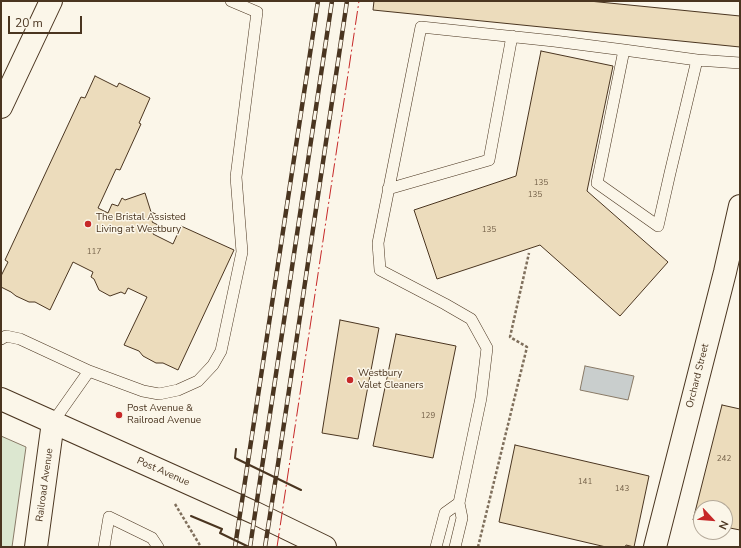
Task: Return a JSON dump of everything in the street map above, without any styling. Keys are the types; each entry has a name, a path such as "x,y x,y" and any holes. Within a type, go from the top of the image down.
{"street":[{"path":"1,107 51,1"},
{"name":"Orchard Street","path":"655,547 725,272 740,206"},
{"name":"Post Avenue","path":"1,399 325,547"},
{"name":"Railroad Avenue","path":"36,547 53,422"}],"lane":[{"path":"1,338 6,336 20,339 89,371 143,391 158,394 178,390 198,381 212,365 221,351 242,252 236,177 257,12 231,1"},
{"path":"455,547 462,518 459,503 482,398 487,348 471,319 380,270 378,243 421,27 554,41 698,60 740,63"},
{"path":"388,189 489,160 512,36"},
{"path":"624,50 597,183 658,226 698,60"},
{"path":"53,422 89,371"},
{"path":"436,547 445,513 459,503"},
{"path":"104,547 109,517 152,538 158,547"}],"path":[{"path":"478,547 527,347 510,337 529,253"},
{"path":"173,500 201,547"}],"green space":[{"path":"1,436 26,447 12,547 1,547"}],"shaded area":[{"path":"585,366 634,376 628,400 580,390"}],"building":[{"path":"374,1 589,1 740,16 740,47 373,10"},
{"path":"541,51 613,66 587,191 668,262 620,316 540,245 437,279 414,210 516,176"},
{"name":"The Bristal Assisted Living at Westbury","path":"95,76 117,87 119,83 150,98 139,123 141,124 120,170 116,169 98,208 108,213 112,204 118,206 122,198 125,200 145,193 151,212 156,214 152,222 158,225 153,234 173,244 181,226 234,250 178,370 163,363 156,363 143,356 139,351 124,345 147,297 128,288 125,294 121,292 110,296 99,290 94,279 91,277 93,272 73,262 50,310 35,302 29,302 16,296 1,287 1,276 8,262 5,260 81,97 85,98"},
{"name":"Westbury Valet Cleaners","path":"340,320 379,328 358,439 322,433"},
{"path":"396,334 456,346 433,458 373,446"},
{"path":"722,405 740,409 740,530 733,529 733,500 698,500"},
{"path":"515,445 649,476 634,547 626,545 625,547 606,547 499,522"}],"railway":[{"path":"235,547 318,1"},
{"path":"250,547 332,1"},
{"path":"265,547 347,1"}],"wall":[{"path":"236,449 235,458 301,490"},
{"path":"191,516 222,529 220,533 249,547"}],"power":[{"path":"277,547 359,1"}],"place":[{"name":"The Bristal Assisted Living at Westbury","path":"88,224"},
{"name":"Westbury Valet Cleaners","path":"350,380"},
{"name":"Post Avenue & Railroad Avenue","path":"119,415"}]}
